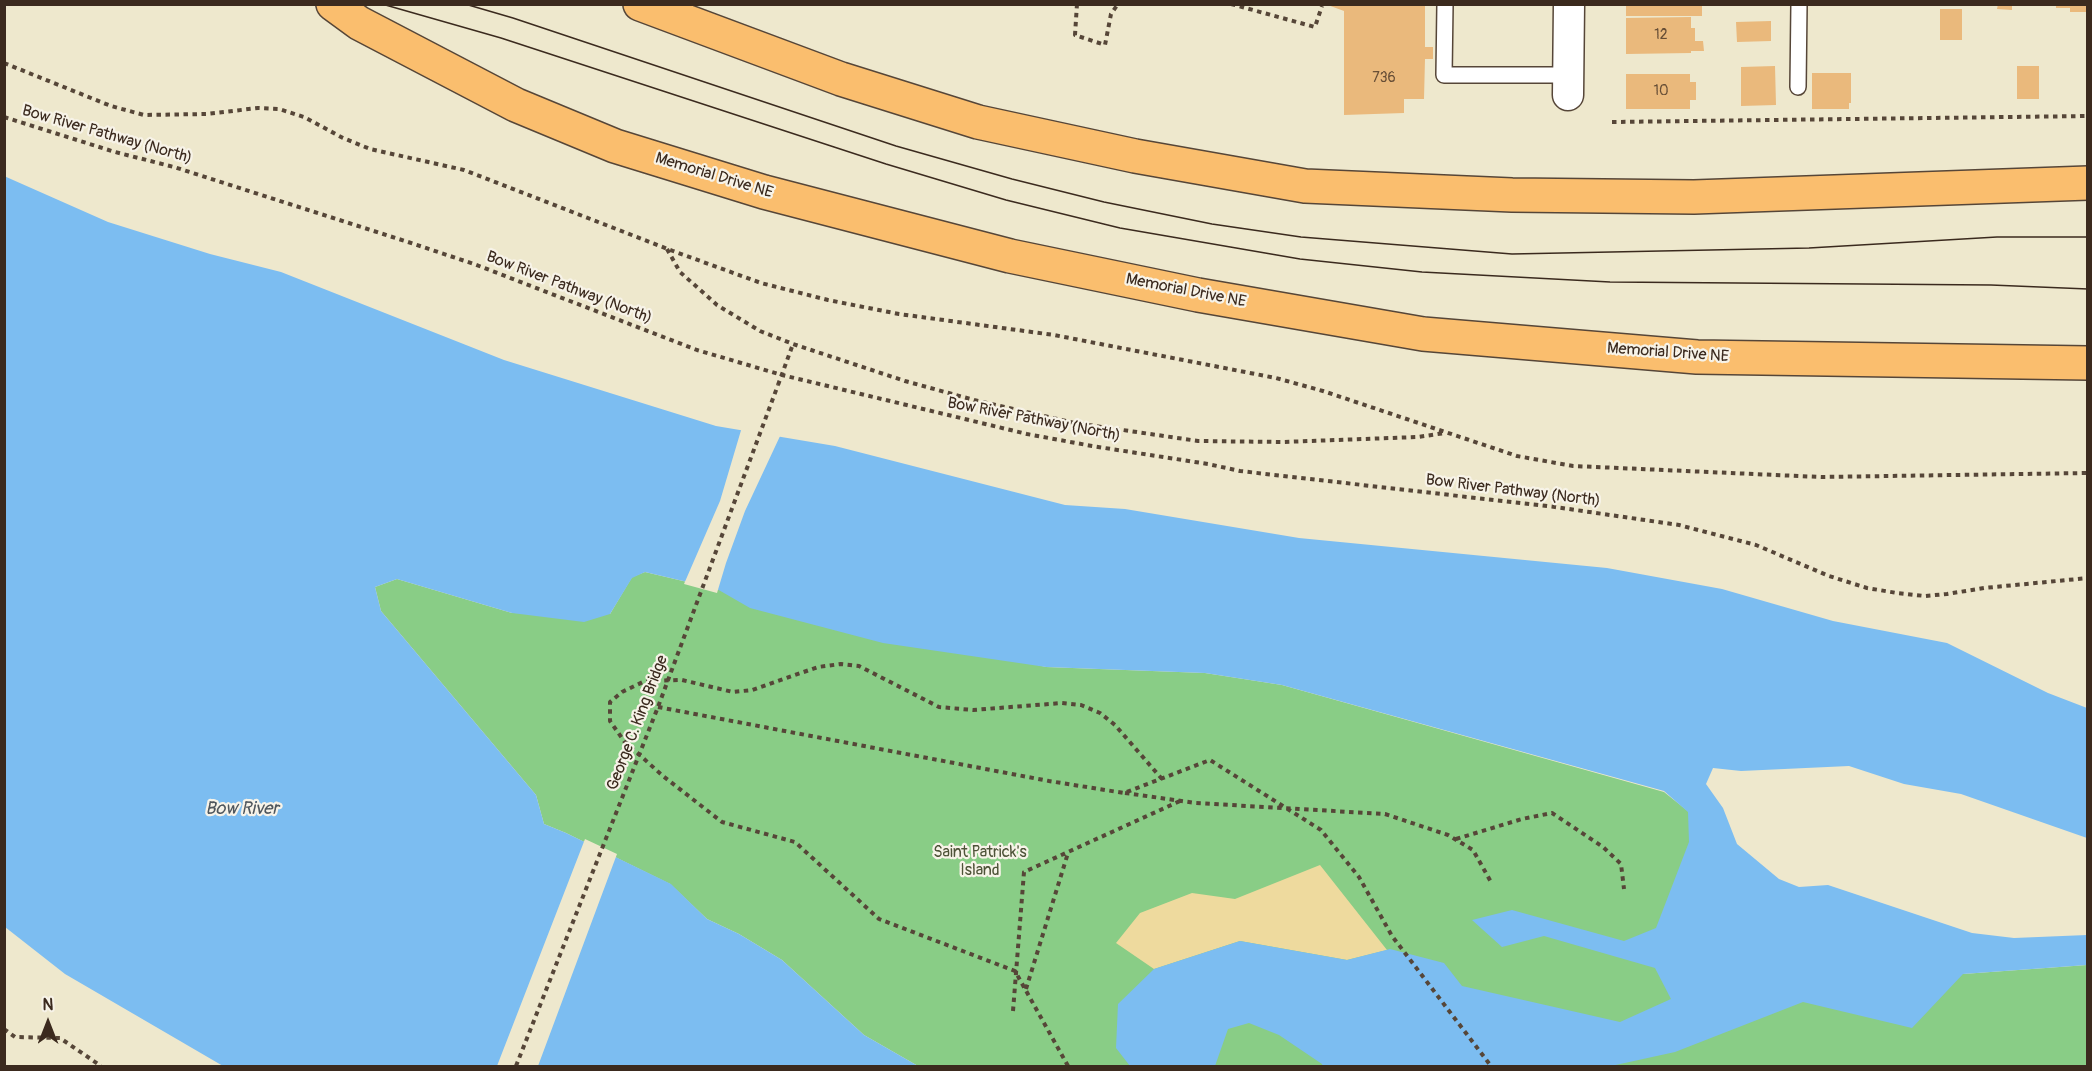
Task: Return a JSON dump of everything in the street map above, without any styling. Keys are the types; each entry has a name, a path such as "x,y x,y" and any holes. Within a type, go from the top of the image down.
{"highway":[{"name":"Memorial Drive NE","path":"333,4 359,23 516,105 615,146 764,192 1010,256 1198,294 1423,334 1697,357 2088,363"},
{"path":"640,4 841,79 978,122 1135,156 1305,186 1512,195 1694,197 2088,183"}],"street":[{"path":"1568,85 1569,4"}],"lane":[{"path":"1445,4 1444,75 1568,85"},
{"path":"1798,87 1799,4"}],"path":[{"path":"1077,4 1075,35 1105,45 1111,14 1118,4"},
{"path":"1231,4 1315,27 1322,6"},
{"name":"Bow River Pathway (North)","path":"4,63 111,106 144,116 206,114 258,108 279,109 304,117 343,138 370,149 464,170 761,283 828,300 899,314 1054,335 1276,378 1517,456 1573,466 1821,477 2088,473"},
{"path":"1612,122 2088,116"},
{"name":"Bow River Pathway (North)","path":"4,117 115,152 174,167 474,264 697,350 782,375 1027,434 1240,471 1555,507 1679,525 1756,545 1829,576 1867,588 1897,593 1925,596 2088,578"},
{"path":"667,248 680,272 717,305 760,331 905,381 974,400 1075,423 1198,441 1283,442 1418,437 1448,433"},
{"name":"George C. King Bridge","path":"516,1066 658,707 793,344"},
{"path":"1068,1066 1015,971 879,919 795,842 722,822 663,776 624,741 610,721 610,702 622,692 645,681 682,680 733,692 752,690 818,667 841,664 859,666 939,707 974,710 1062,703 1081,705 1100,713 1115,725 1162,778"},
{"path":"658,707 1049,781 1124,793 1180,801 1385,814 1448,835 1473,850 1491,882"},
{"path":"1124,793 1210,760 1321,830 1359,877 1392,936 1491,1066"},
{"path":"1013,1011 1024,872 1180,801"},
{"path":"1455,840 1522,819 1552,813 1603,847 1621,864 1624,889"},
{"path":"1025,990 1068,852"},
{"path":"4,1029 15,1037 60,1038 101,1066"}],"green space":[{"name":"Saint Patrick's Island","path":"645,572 1046,667 1205,673 1282,685 1664,792 1832,926 1963,974 2087,965 2087,1066 918,1066 864,1035 782,960 739,934 707,919 670,884 544,824 536,795 381,611 375,587 397,579 512,613 610,614 632,577"}],"sand":[{"path":"1320,865 1387,950 1347,960 1240,941 1154,969 1116,943 1140,913 1192,893 1235,899"}],"water":[{"name":"Bow River","path":"4,176 108,222 210,254 281,272 504,360 716,426 835,446 1065,505 1125,509 1299,538 1607,568 1722,589 1833,621 1947,643 2048,693 2087,708 2087,838 1961,794 1904,784 1849,766 1741,771 1713,768 1706,784 1723,808 1737,844 1779,879 1799,887 1828,885 1972,933 2014,938 2087,935 2087,965 1963,974 1912,1028 1803,1002 1675,1052 1611,1066 1323,1066 1279,1035 1249,1023 1228,1029 1215,1066 1130,1066 1116,1048 1118,1004 1154,969 1240,941 1347,960 1390,949 1444,963 1462,986 1620,1022 1671,999 1655,968 1544,936 1502,947 1472,920 1512,910 1624,941 1656,928 1689,842 1688,812 1664,791 1282,685 1205,673 1046,667 883,643 750,608 717,589 645,572 632,578 610,614 584,622 512,613 397,579 375,587 381,611 536,795 544,824 671,884 707,919 739,934 782,960 864,1035 918,1066 223,1066 65,974 5,927"}],"pier":[{"path":"742,427 781,434 745,511 717,593 684,584 720,501"},
{"path":"585,839 617,854 538,1066 497,1066"}],"building":[{"path":"1325,4 1425,4 1425,47 1433,47 1433,59 1425,59 1424,99 1404,99 1404,113 1344,115 1344,11"},
{"path":"1626,4 1702,4 1702,16 1626,16"},
{"path":"1998,4 2012,4 2012,10 1997,9"},
{"path":"2056,4 2088,4 2088,12 2070,12 2070,8 2056,8"},
{"path":"1940,9 1962,9 1962,40 1940,40"},
{"path":"1691,17 1691,28 1695,28 1695,41 1703,41 1704,51 1626,54 1626,18"},
{"path":"1771,21 1771,41 1737,42 1736,22"},
{"path":"1775,66 1776,105 1741,106 1741,67"},
{"path":"2017,66 2039,66 2039,99 2017,99"},
{"path":"1812,73 1851,73 1849,109 1812,109"},
{"path":"1626,74 1690,74 1690,82 1696,82 1696,100 1690,100 1690,109 1626,109"}],"tram line":[{"path":"382,4 501,38 886,164 1006,200 1120,228 1300,259 1422,272 1610,282 1991,285 2088,289"},
{"path":"465,4 896,146 1012,179 1104,202 1212,224 1301,237 1512,254 1809,248 1997,237 2088,237"}]}
